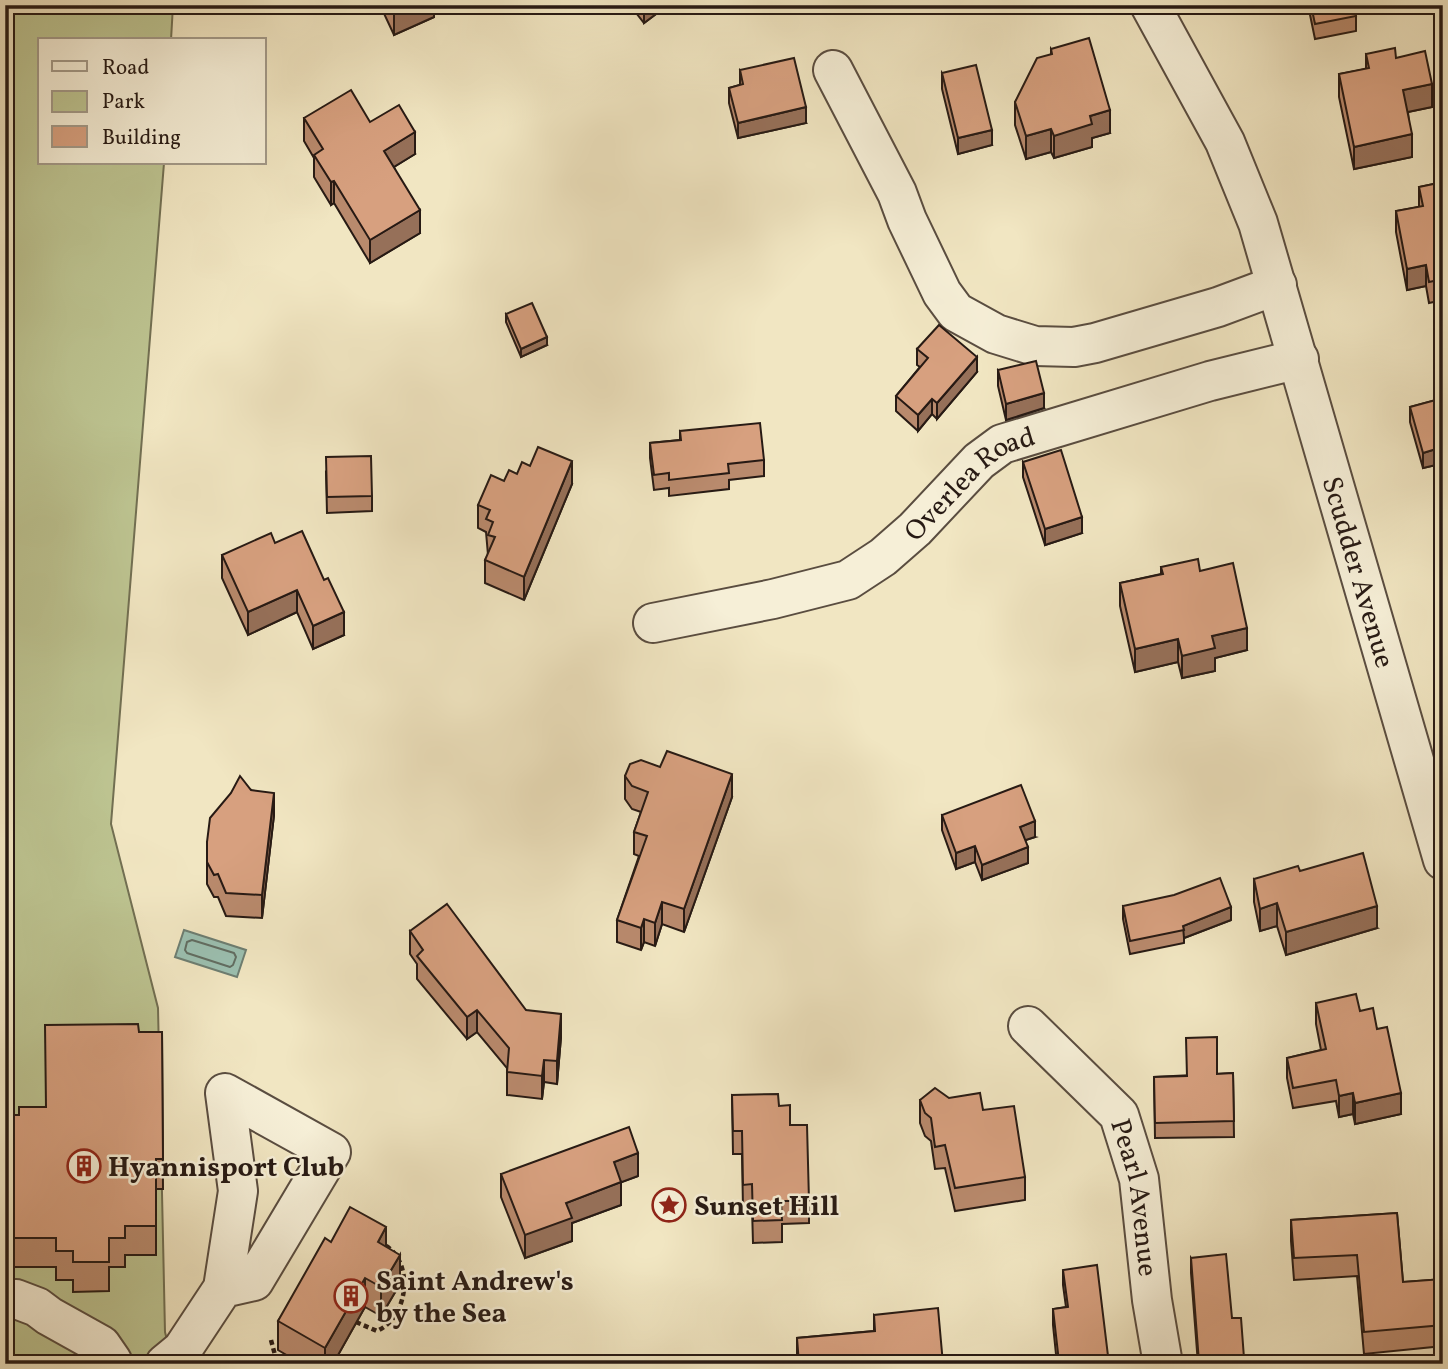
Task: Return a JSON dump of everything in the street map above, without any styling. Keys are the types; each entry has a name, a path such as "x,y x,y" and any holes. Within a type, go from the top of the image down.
{"street":[{"name":"Scudder Avenue","path":"1150,5 1225,142 1258,223 1438,822 1443,860"},
{"path":"833,71 897,193 938,285 956,312 996,334 1035,346 1074,347 1218,307 1277,285"},
{"name":"Overlea Road","path":"653,623 773,599 848,580 891,550 915,529 979,461 1002,444 1210,381 1299,359"},
{"name":"Pearl Avenue","path":"1028,1026 1119,1115 1139,1179 1152,1300 1163,1364"},
{"path":"165,1364 182,1350 223,1288 238,1191 225,1093 331,1152 254,1281 223,1288"},
{"path":"5,1300 16,1299 37,1307 101,1345 112,1361"}],"path":[{"path":"356,1322 377,1331 384,1328 392,1319 404,1293 405,1280 400,1262 391,1248 379,1242"},
{"path":"271,1340 281,1364"}],"green space":[{"name":"Hyannisport Club","path":"5,5 173,5 171,38 38,38 38,164 164,164 111,824 158,1008 165,1332 173,1364 5,1364"}],"water":[{"path":"184,930 246,950 237,977 175,957"}],"building":[{"path":"391,5 410,5 394,13"},
{"path":"1311,5 1354,5 1356,16 1315,24"},
{"path":"1089,38 1110,110 1090,116 1092,124 1054,136 1051,129 1026,136 1015,102 1037,58 1052,54 1051,49"},
{"path":"1395,48 1396,58 1425,51 1432,84 1403,90 1412,134 1354,147 1339,74 1369,68 1366,54"},
{"path":"794,58 806,107 738,123 729,88 743,84 740,70"},
{"path":"976,65 992,130 958,138 942,73"},
{"path":"351,90 370,122 399,105 415,132 384,151 420,210 370,240 334,181 331,182 314,155 323,149 304,118"},
{"path":"1443,182 1443,279 1429,282 1426,265 1407,269 1396,211 1423,206 1419,187"},
{"path":"532,303 547,337 521,349 506,314"},
{"path":"939,325 977,357 937,403 932,399 918,415 896,396 928,358 917,349"},
{"path":"1036,361 1044,393 1006,404 998,370"},
{"path":"1443,398 1443,459 1439,460 1436,449 1423,453 1410,407"},
{"path":"760,423 764,460 728,464 729,473 669,480 669,473 654,475 650,443 681,440 680,431"},
{"path":"538,447 572,461 524,577 485,560 495,537 488,535 493,522 486,519 490,510 478,505 491,475 504,481 509,470 517,474 522,462 530,466"},
{"path":"1061,450 1082,517 1045,529 1023,462"},
{"path":"371,456 372,496 327,497 326,457"},
{"path":"302,531 324,580 328,578 344,612 313,626 297,590 248,612 222,555 271,533 275,543"},
{"path":"1198,559 1200,571 1233,563 1247,628 1212,636 1215,648 1182,656 1178,639 1135,649 1120,583 1163,574 1161,567"},
{"path":"667,751 732,774 684,909 662,902 655,923 644,919 641,928 617,920 647,836 634,832 648,792 632,786 625,776 630,764 641,760 660,767"},
{"path":"240,776 251,790 274,793 262,895 226,893 218,874 214,875 207,862 210,818 231,793"},
{"path":"1021,785 1035,821 1020,827 1028,847 982,865 975,846 956,853 942,815"},
{"path":"1363,853 1377,906 1286,932 1277,903 1260,909 1254,879 1298,866 1300,871"},
{"path":"1220,878 1231,907 1183,926 1184,930 1130,941 1123,906 1174,895"},
{"path":"447,904 526,1010 561,1014 557,1061 544,1060 542,1076 507,1072 509,1048 477,1010 467,1017 417,956 423,950 410,931"},
{"path":"1356,994 1360,1011 1373,1008 1377,1029 1387,1027 1401,1093 1355,1103 1353,1093 1339,1096 1336,1080 1293,1088 1287,1058 1326,1049 1316,1003"},
{"name":"Hyannisport Club","path":"138,1024 139,1032 162,1032 163,1159 156,1159 156,1226 125,1226 125,1238 109,1238 109,1262 73,1262 73,1251 56,1251 56,1238 5,1238 5,1115 19,1115 19,1107 46,1107 45,1025"},
{"path":"1217,1037 1217,1074 1233,1073 1234,1121 1155,1123 1154,1077 1187,1076 1186,1038"},
{"path":"935,1088 949,1098 980,1093 983,1110 1014,1106 1025,1177 955,1188 945,1145 935,1147 931,1118 925,1113 920,1100"},
{"path":"778,1094 779,1106 790,1105 790,1125 807,1125 809,1201 781,1201 782,1220 753,1221 752,1184 743,1185 742,1131 733,1131 732,1095"},
{"path":"629,1127 638,1153 614,1162 621,1182 566,1203 572,1218 525,1235 501,1174"},
{"path":"350,1207 386,1227 378,1242 400,1255 381,1287 365,1278 325,1348 278,1321 325,1238 331,1242"},
{"path":"1397,1213 1403,1282 1443,1279 1443,1325 1364,1332 1357,1255 1294,1258 1291,1220"},
{"path":"1226,1254 1232,1318 1241,1318 1244,1358 1199,1362 1191,1258"},
{"path":"1097,1265 1108,1356 1059,1362 1053,1309 1068,1307 1063,1270"},
{"path":"938,1308 943,1364 799,1364 797,1338 875,1331 874,1315"}],"place":[{"name":"Hyannisport Club","path":"84,1166"},
{"name":"Sunset Hill","path":"669,1205"},
{"name":"Saint Andrew's by the Sea","path":"351,1296"}]}
